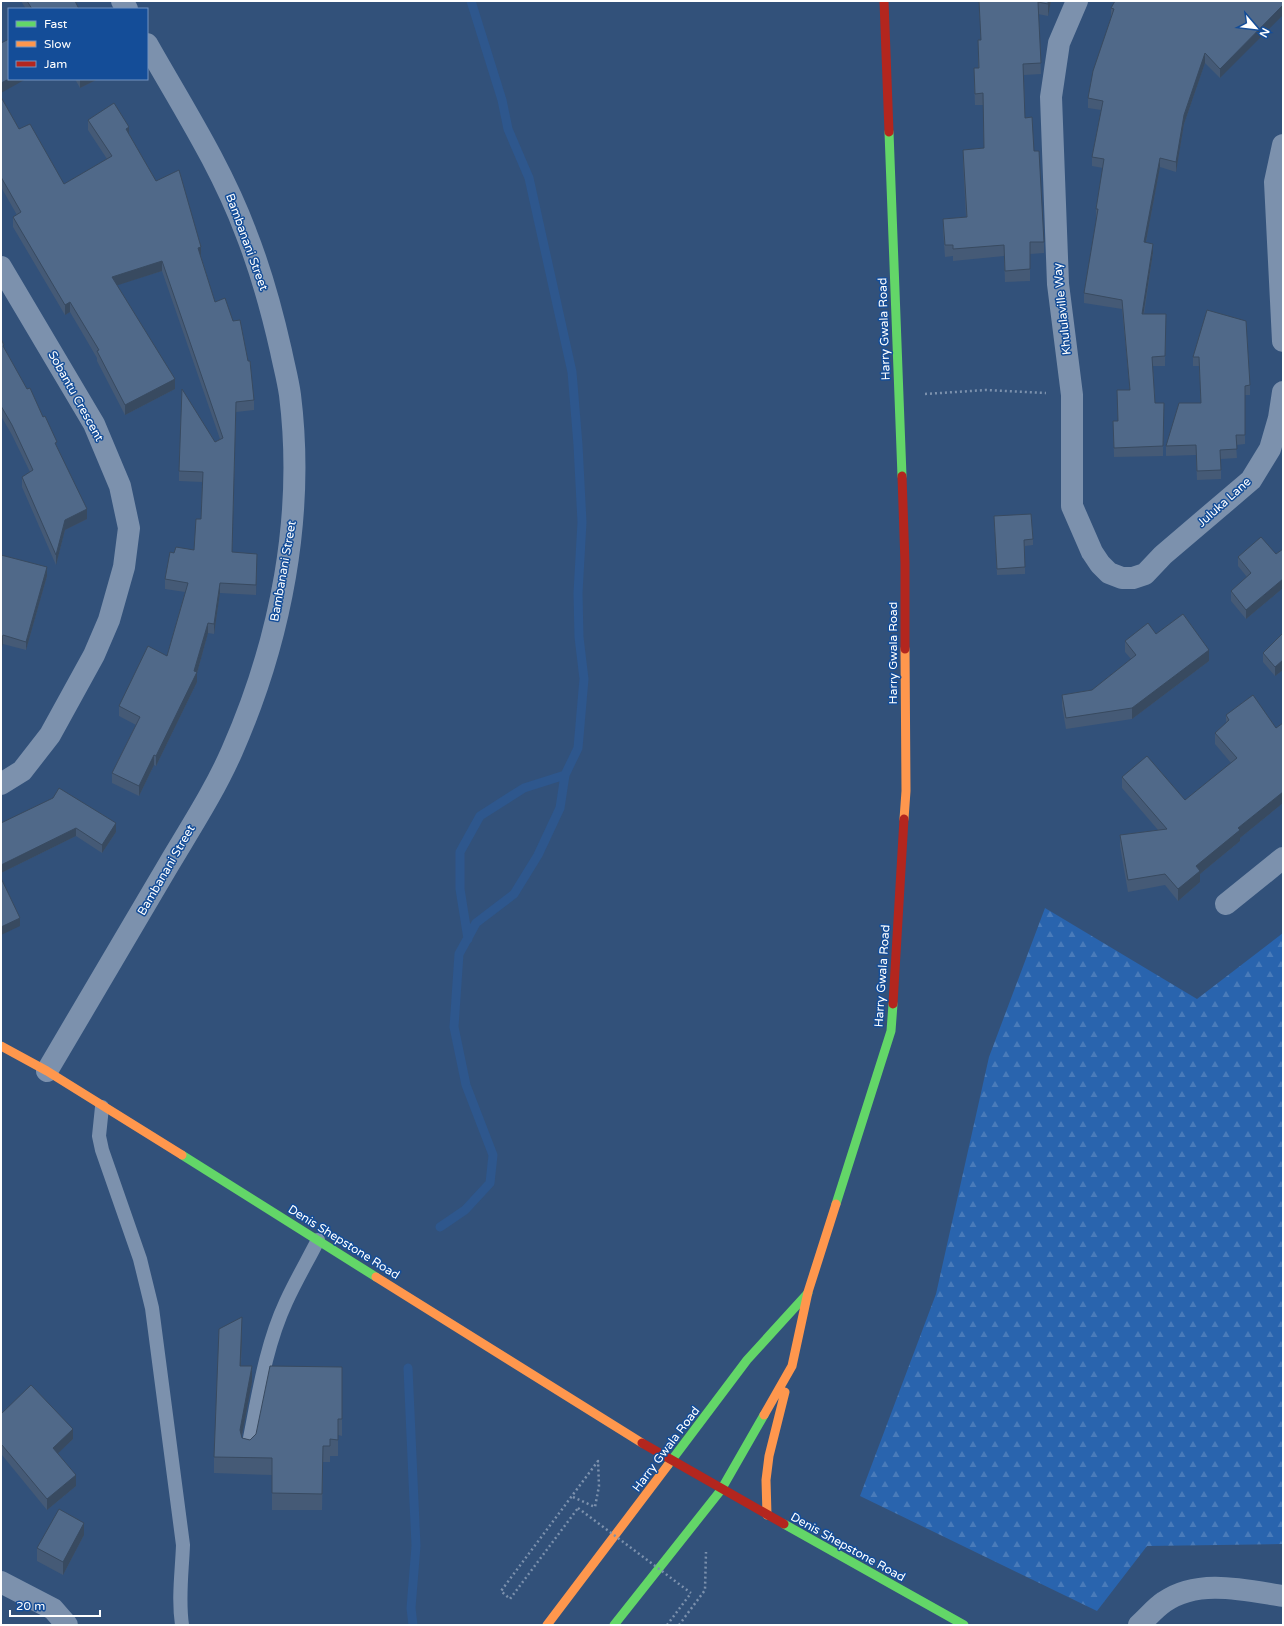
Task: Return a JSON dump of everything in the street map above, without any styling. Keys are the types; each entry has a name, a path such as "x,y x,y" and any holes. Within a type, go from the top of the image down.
{"main road":[{"name":"Harry Gwala Road","path":"614,1625 721,1490 792,1366 808,1292 890,1031 906,791 904,563 884,1"},
{"name":"Denis Shepstone Road","path":"1,1046 46,1071 672,1462 964,1625"},
{"name":"Harry Gwala Road","path":"547,1625 672,1462 747,1360 808,1292"},
{"path":"767,1515 766,1480 769,1456 792,1366"}],"street":[{"name":"Khululaville Way","path":"1077,1 1059,43 1051,97 1058,284 1072,395 1072,506 1092,552 1109,573 1122,578 1134,578 1145,574"},
{"name":"Bambanani Street","path":"46,1071 146,904 231,753 253,699 270,641 293,528 294,458 290,394 264,285 246,232 224,179 148,46"},
{"path":"1283,145 1275,182 1283,341"},
{"name":"Sobantu Crescent","path":"1,267 94,424 120,486 129,528 124,568 109,620 94,655 50,735 22,771 1,784"},
{"name":"Juluka Lane","path":"1145,574 1163,555 1251,480 1270,448 1279,418 1283,392"},
{"path":"1226,904 1283,858"},
{"path":"1,1582 53,1609 67,1625"},
{"path":"1139,1625 1164,1602 1188,1590 1224,1587 1283,1596"}],"lane":[{"path":"102,1107 99,1136 102,1150 140,1259 152,1308 183,1545 180,1581 180,1610 182,1625"},
{"path":"248,1448 268,1352 276,1328 286,1302 318,1240"}],"path":[{"path":"898,396 986,390 1072,395"},
{"path":"573,1497 595,1507 599,1486 598,1462 573,1497 500,1591 510,1599 578,1508 691,1593 667,1625"},
{"path":"679,1625 705,1590"}],"green space":[{"path":"1045,908 1197,999 1283,933 1283,1544 1147,1546 1097,1611 860,1496 936,1294 989,1057"}],"building":[{"path":"27,1 75,1 78,8 31,8"},
{"path":"979,1 1048,1 1048,4 1038,2 1041,63 1023,64 1025,118 1032,117 1034,151 1039,151 1044,242 1030,242 1030,269 1005,271 1004,245 953,249 953,245 945,245 943,219 967,217 963,150 984,148 983,93 975,94 974,68 979,68 978,40 981,40"},
{"path":"1115,1 1283,1 1283,5 1220,69 1205,53 1184,115 1176,162 1160,158 1144,242 1153,244 1142,314 1166,314 1165,356 1152,357 1155,403 1164,403 1163,446 1114,448 1113,421 1118,421 1117,390 1130,390 1122,300 1084,293 1098,209 1096,209 1104,159 1092,157 1103,101 1088,98 1093,71 1114,9 1111,8"},
{"path":"8,40 8,80 1,83 1,43"},
{"path":"1,97 19,129 30,124 64,184 112,156 88,120 114,103 129,127 126,129 156,181 179,170 201,247 198,248 215,302 225,298 233,321 240,320 248,361 250,361 254,400 236,402 232,552 257,554 256,585 220,583 214,624 208,623 194,671 197,672 156,756 154,755 139,786 112,773 140,717 119,706 148,646 167,656 188,583 165,579 170,552 174,553 176,547 194,550 196,519 201,519 203,472 179,471 182,389 215,442 223,438 162,261 112,277 175,379 125,405 97,351 99,350 70,302 65,305 13,217 21,212 1,177"},
{"path":"1207,310 1246,321 1250,385 1245,386 1245,435 1236,435 1237,449 1220,450 1221,470 1197,471 1196,445 1166,446 1179,403 1201,403 1199,357 1193,357"},
{"path":"1,339 4,345 3,346 27,389 30,388 43,417 45,416 57,442 55,443 87,509 65,520 56,555 22,477 33,470 12,425 1,406"},
{"path":"1031,514 1033,539 1024,540 1025,567 997,569 994,516"},
{"path":"1261,537 1276,554 1283,549 1283,579 1246,610 1231,591 1251,573 1238,557"},
{"path":"1,555 47,567 26,642 3,635 1,641"},
{"path":"1183,614 1209,650 1132,708 1066,718 1062,695 1092,690 1136,655 1125,641 1148,623 1156,634"},
{"path":"1283,633 1283,660 1275,667 1263,653"},
{"path":"1253,695 1276,728 1283,723 1283,792 1238,828 1240,830 1196,866 1200,871 1178,889 1165,874 1128,880 1120,835 1167,829 1122,777 1147,756 1185,800 1237,758 1215,733 1229,720 1226,715"},
{"path":"59,788 116,823 102,845 76,828 1,865 1,823 53,798"},
{"path":"1,878 20,918 1,927"},
{"path":"242,1317 240,1366 252,1366 240,1430 242,1438 250,1440 256,1434 270,1366 342,1367 342,1419 338,1419 338,1440 330,1439 330,1446 323,1446 322,1494 272,1493 272,1458 214,1457 219,1329"},
{"path":"31,1385 73,1429 53,1448 76,1475 47,1499 2,1445 1,1446 1,1414"},
{"path":"59,1509 84,1523 63,1562 37,1548"}],"waterway":[{"path":"440,1227 465,1210 490,1183 493,1155 466,1085 454,1027 459,954 476,923 514,894 538,855 560,808 565,775 578,748 584,679 579,637 578,593 582,522 572,372 529,178 508,129 502,100 471,1"},
{"path":"468,939 460,889 460,852 480,816 524,788 565,775"},
{"path":"408,1368 416,1546 411,1608 413,1625"}],"traffic: fast":[{"path":"889,132 902,476"},
{"path":"836,1204 891,1031 893,1004"},
{"path":"182,1155 376,1277"},
{"path":"668,1465 747,1360 808,1293"},
{"path":"614,1625 721,1490 764,1415"},
{"path":"784,1524 964,1625"}],"traffic: slow":[{"path":"904,819 906,791 905,649"},
{"path":"1,1046 47,1071 182,1155"},
{"path":"764,1415 792,1366 808,1292 836,1204"},
{"path":"376,1277 642,1443"},
{"path":"767,1515 766,1480 769,1456 785,1392"},
{"path":"547,1625 668,1465"}],"traffic: jam":[{"path":"884,1 889,132"},
{"path":"902,476 905,563 905,649"},
{"path":"893,1004 904,819"},
{"path":"642,1443 784,1524"}]}
